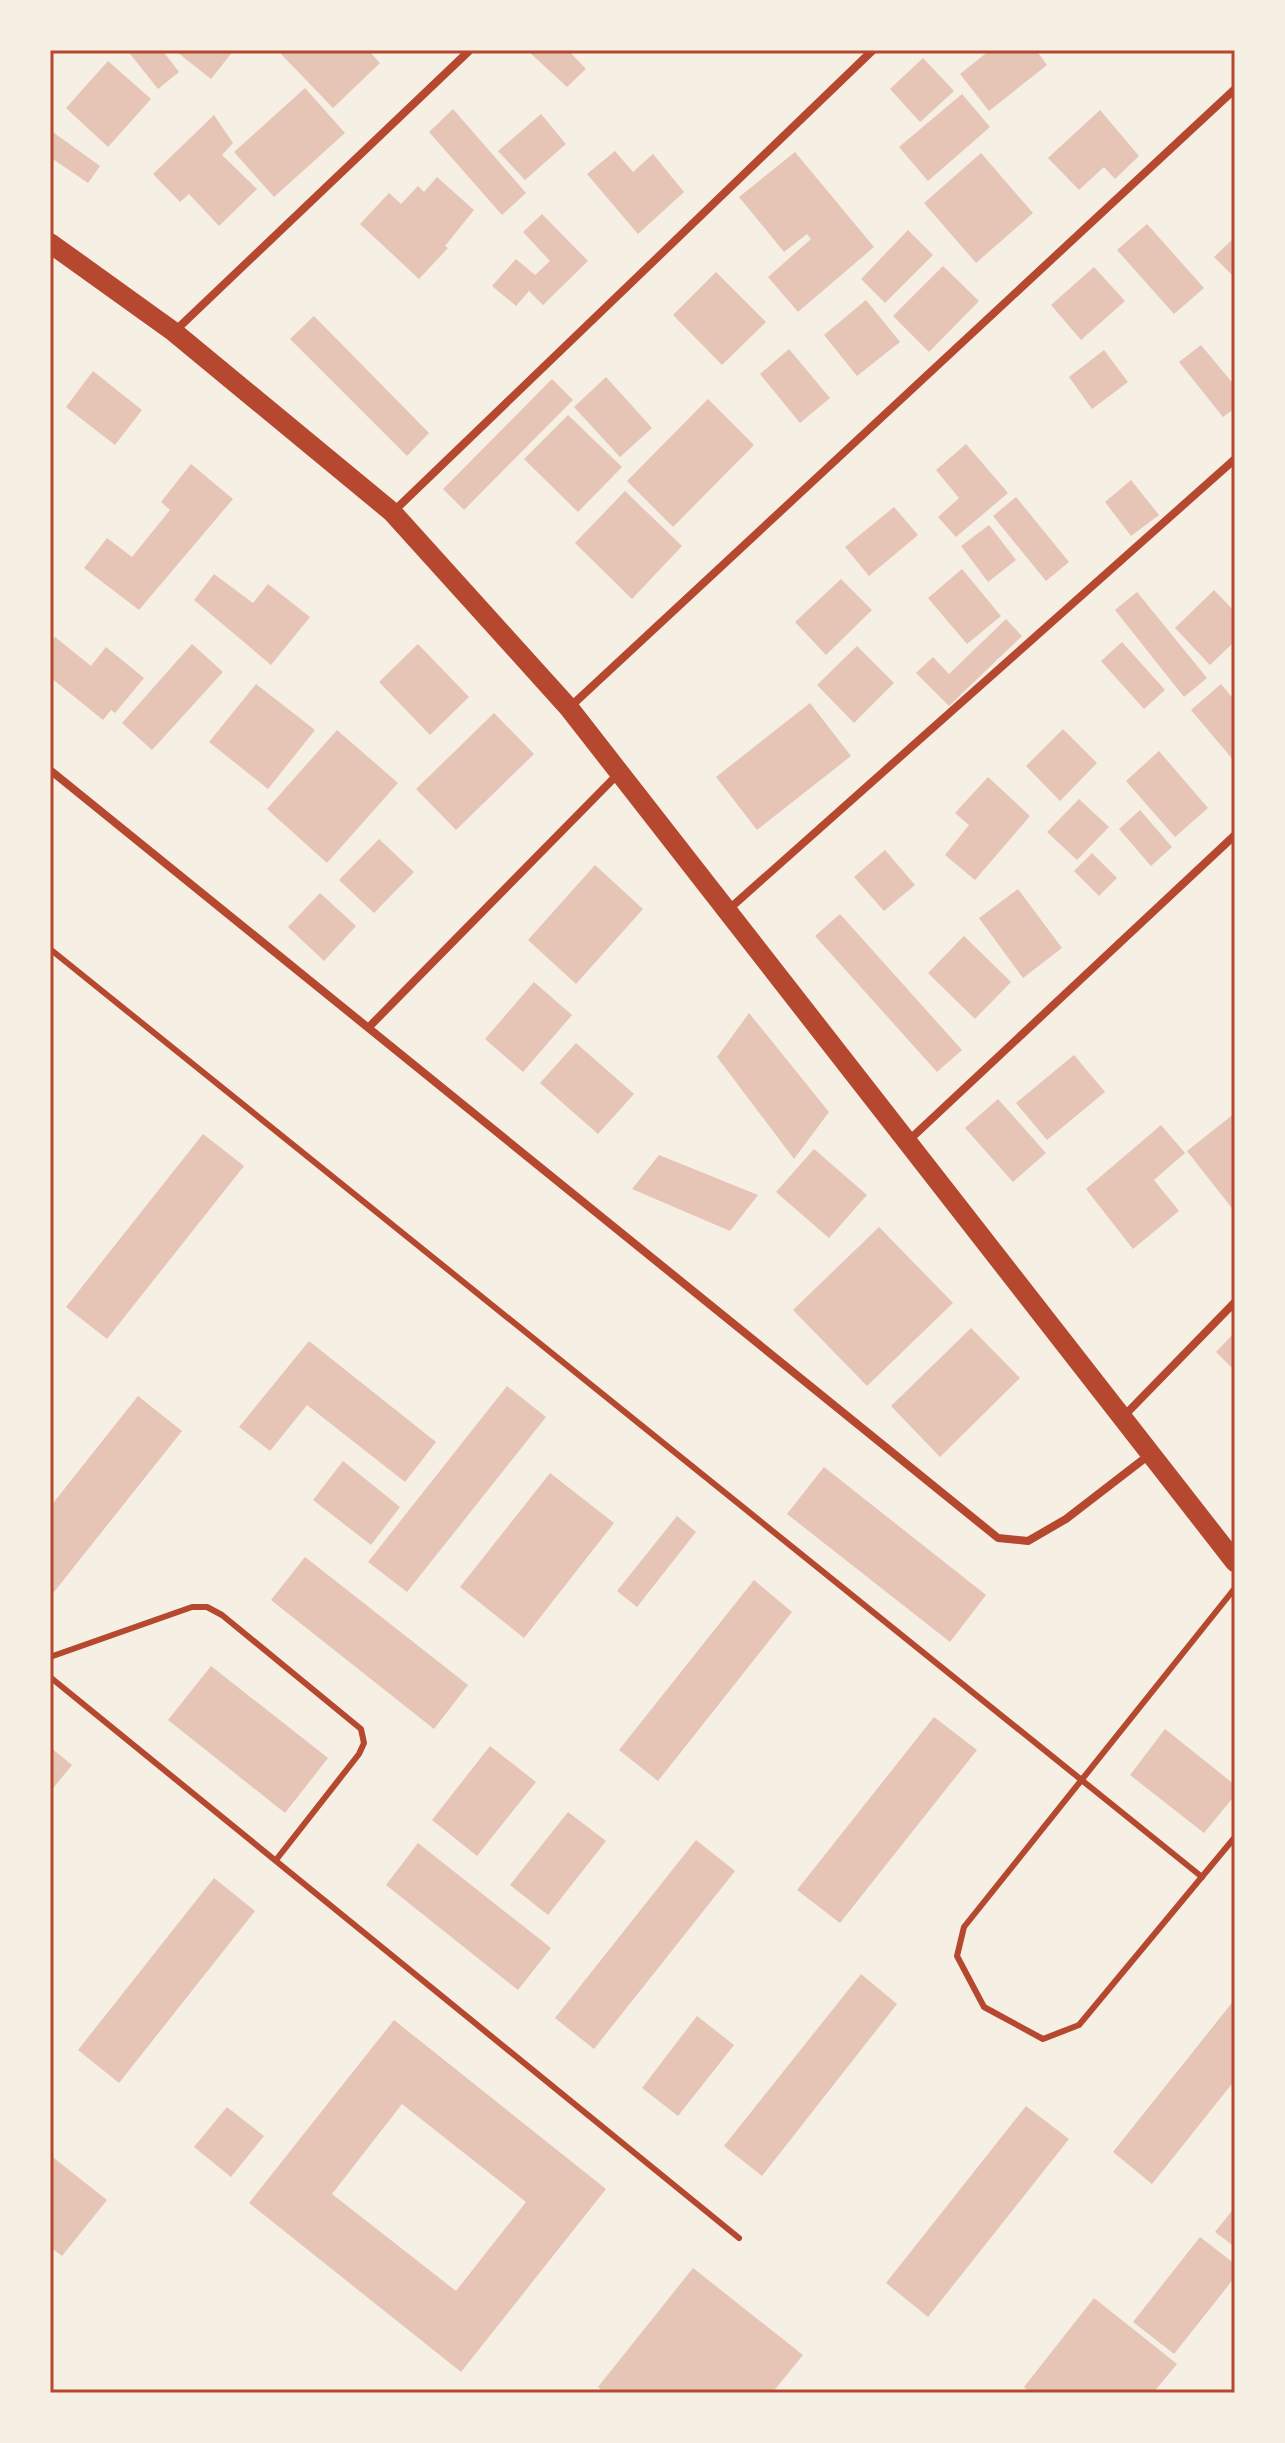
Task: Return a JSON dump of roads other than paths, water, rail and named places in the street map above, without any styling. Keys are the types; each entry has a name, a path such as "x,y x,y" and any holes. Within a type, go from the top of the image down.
{"main road":[{"path":"50,243 174,332 392,512 569,708 1235,1562"}],"street":[{"path":"174,332 470,50"},
{"path":"392,512 873,50"},
{"path":"569,708 1235,89"},
{"path":"728,911 1235,459"},
{"path":"50,770 370,1026 998,1538 1028,1541 1066,1519 1151,1454"},
{"path":"370,1026 619,772"},
{"path":"907,1143 1235,835"},
{"path":"1121,1418 1235,1302"}],"lane":[{"path":"50,949 1202,1877"},
{"path":"1235,1588 964,1927 957,1956 984,2007 1043,2039 1079,2025 1235,1837"},
{"path":"50,1657 192,1607 207,1607 222,1615 361,1729 364,1743 359,1754 276,1860"},
{"path":"50,1677 739,2238"}]}
